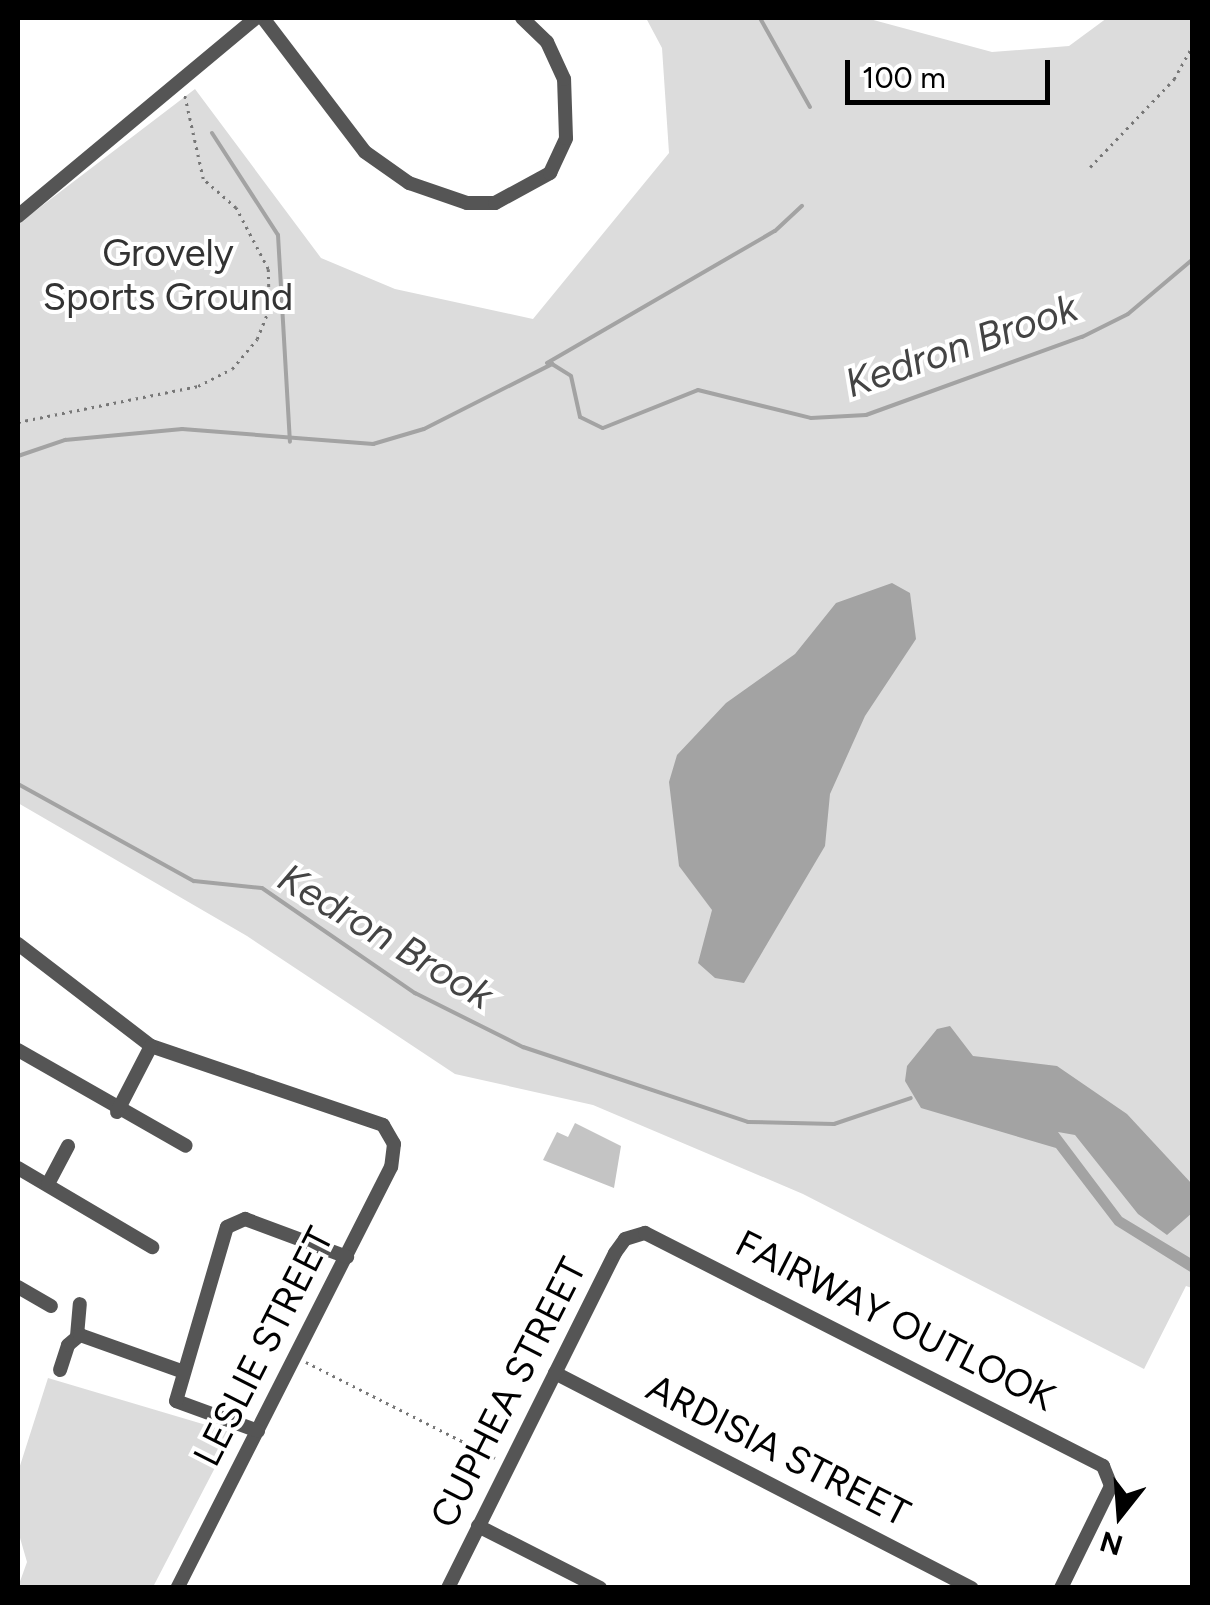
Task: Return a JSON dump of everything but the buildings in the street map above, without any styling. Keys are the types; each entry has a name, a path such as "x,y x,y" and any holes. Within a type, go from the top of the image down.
{"street":[{"path":"18,216 259,18 365,152 409,183 468,203 520,196 550,173 566,138 564,79 548,42 523,18"},
{"path":"18,944 151,1046 117,1112"},
{"name":"LESLIE STREET","path":"151,1046 392,1134 391,1167 177,1588"},
{"path":"18,1050 62,1070 117,1112 186,1146"},
{"path":"48,1184 68,1146"},
{"path":"18,1168 152,1247"},
{"path":"258,1431 181,1405 181,1371 232,1221 246,1219 347,1257"},
{"name":"CUPHEA STREET","path":"448,1588 615,1253 634,1233"},
{"name":"FAIRWAY OUTLOOK","path":"634,1233 660,1238 1091,1458 1112,1486 1061,1588"},
{"path":"18,1287 51,1306"},
{"path":"60,1370 77,1336 80,1304"},
{"path":"77,1336 181,1371"},
{"name":"ARDISIA STREET","path":"555,1373 972,1588"},
{"path":"478,1526 600,1588"}],"path":[{"path":"1090,167 1174,79 1192,46"},
{"path":"18,422 198,386 232,369 258,339 269,308 268,269 243,217 203,179 194,154 195,114 177,84"},
{"path":"296,1357 500,1461"}],"green space":[{"name":"Grovely Sports Ground","path":"646,18 866,18 992,52 1069,46 1107,18 1192,18 1192,1288 1186,1286 1144,1369 803,1194 593,1105 455,1074 247,936 18,803 18,224 195,89 321,258 395,289 533,319 669,153 662,48"},
{"path":"48,1378 233,1433 153,1587 18,1587 27,1562 18,1531 18,1472"}],"shaded area":[{"path":"892,583 910,593 916,639 865,716 830,794 825,846 744,983 715,978 698,963 712,910 679,866 669,782 677,755 726,703 795,654 836,603"},
{"path":"950,1026 973,1056 1057,1066 1127,1114 1192,1184 1192,1213 1167,1235 1138,1214 1075,1135 1058,1132 1122,1217 1192,1259 1192,1273 1115,1225 1056,1148 921,1108 905,1081 907,1066 937,1029"}],"waterway":[{"path":"760,18 810,107"},
{"path":"212,133 278,235 290,442"},
{"path":"547,363 775,231 802,206"},
{"name":"Kedron Brook","path":"18,456 65,440 182,429 373,444 424,429 552,364 571,376 580,417 603,428 698,390 811,418 866,415 1082,337 1128,314 1192,260"},
{"name":"Kedron Brook","path":"18,784 194,881 262,888 415,993 523,1047 748,1122 834,1124 911,1098"}]}
